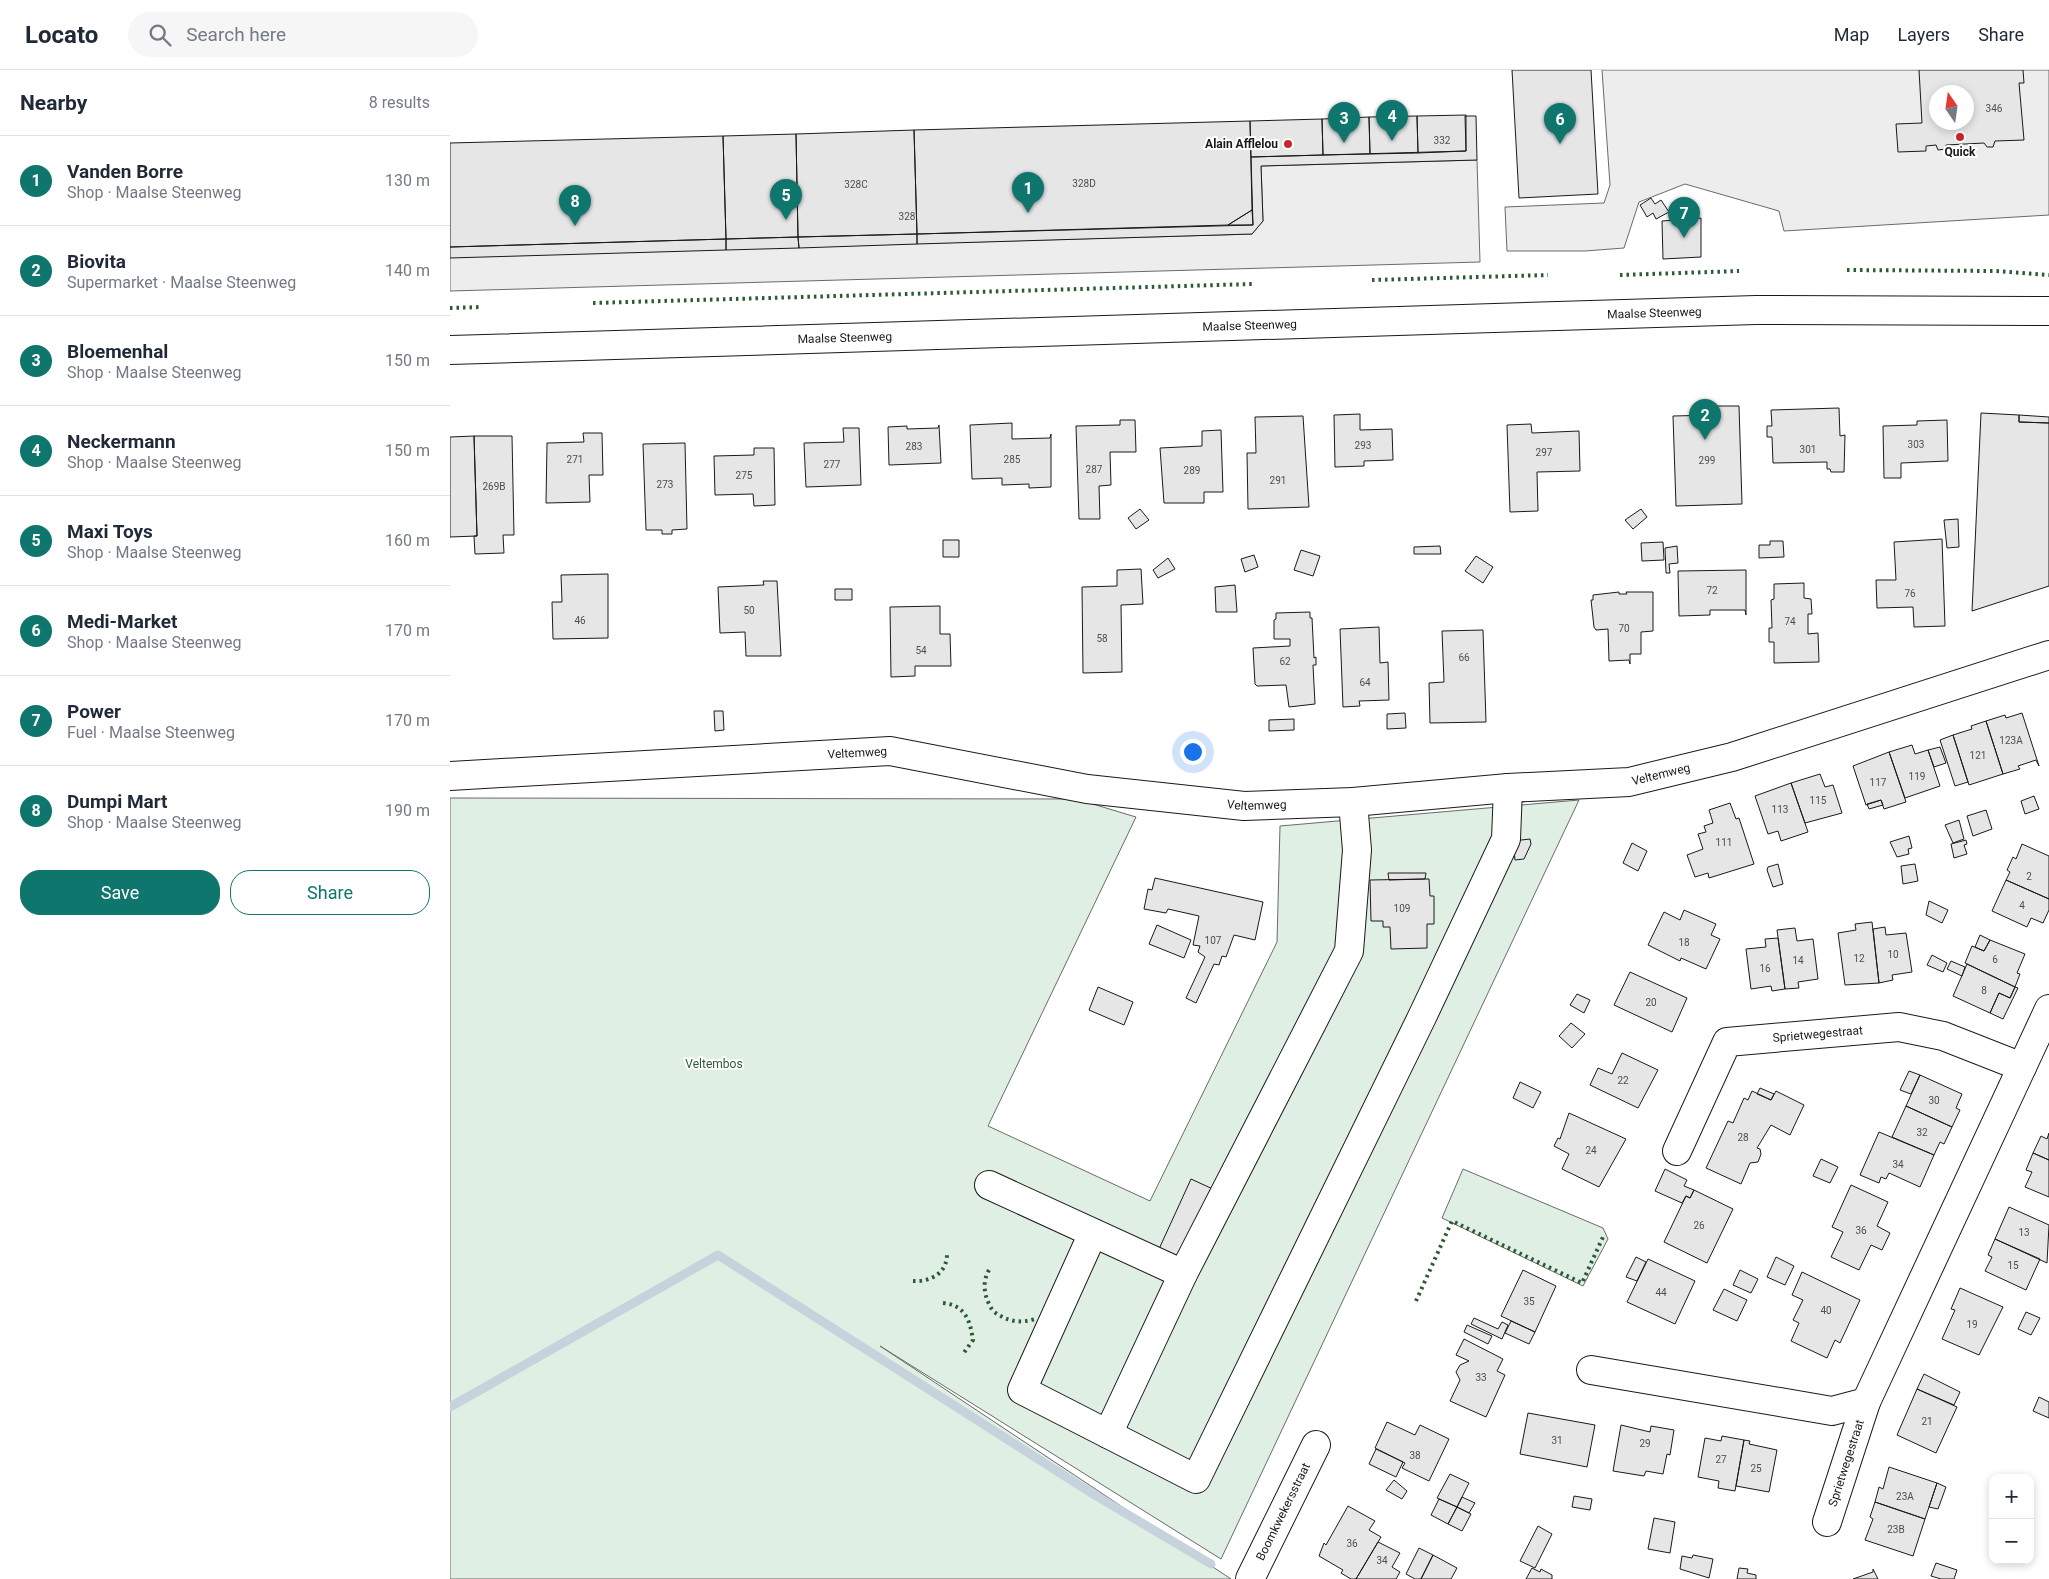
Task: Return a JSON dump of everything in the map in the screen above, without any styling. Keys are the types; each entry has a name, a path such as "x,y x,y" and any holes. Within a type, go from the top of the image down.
{"street":[{"name":"Maalse Steenweg","path":"450,350 1756,310 2049,311"},
{"name":"Veltemweg","path":"450,776 890,751 1087,789 1234,805 1353,802 1508,788 1630,782 1689,769 2049,655"},
{"path":"1092,1233 1022,1390 1196,1479 1422,1017 1506,840 1508,788"},
{"path":"1108,1434 1182,1274 1349,951 1357,850 1353,802"},
{"name":"Sprietwegestraat","path":"1826,1522 1866,1402 2049,1009"},
{"name":"Sprietwegestraat","path":"1677,1151 1727,1042 1899,1027 1943,1036 2022,1066"},
{"path":"989,1185 1182,1274"},
{"name":"Sprietwegestraat","path":"1591,1370 1832,1411 1866,1402"},
{"name":"Boomkwekersstraat","path":"1250,1579 1316,1445"}],"green space":[{"name":"Veltembos","path":"450,798 1076,799 1136,817 988,1126 1150,1201 1277,942 1280,826 1579,800 1221,1559 880,1346 1231,1579 450,1579"},
{"path":"1463,1169 1603,1228 1608,1239 1583,1286 1442,1218"}],"shaded area":[{"path":"1602,70 2049,70 2049,215 1784,231 1779,211 1685,184 1639,202 1624,248 1585,251 1507,251 1505,207 1604,203 1610,185"},
{"path":"1477,160 1480,262 450,291 450,257 1252,234 1263,221 1261,166"}],"building":[{"path":"1512,70 1591,70 1598,194 1519,198"},
{"path":"1919,70 2023,70 2024,83 2019,83 2024,140 1995,141 1993,147 1987,147 1984,143 1946,145 1946,149 1938,150 1936,145 1926,146 1926,151 1898,152 1896,124 1922,123"},
{"path":"1466,115 1466,151 1418,153 1417,116"},
{"path":"1417,116 1418,153 1370,154 1369,117"},
{"path":"1465,116 1476,116 1477,160 1261,166 1263,221 1252,234 917,244 917,234 1253,225 1251,157 1466,151"},
{"path":"1369,117 1370,154 1323,155 1322,119"},
{"path":"1322,119 1323,155 1251,157 1250,121"},
{"path":"1250,121 1252,210 1228,225 917,234 914,130"},
{"path":"914,130 917,234 798,237 796,134"},
{"path":"796,134 798,237 726,239 723,136"},
{"path":"723,136 726,239 450,247 450,143"},
{"path":"1651,198 1655,204 1661,200 1669,212 1656,219 1653,213 1647,217 1640,205"},
{"path":"1252,210 1253,225 1228,225"},
{"path":"1701,218 1701,257 1663,259 1662,221"},
{"path":"917,234 917,244 799,248 798,237"},
{"path":"798,237 799,248 726,250 726,239"},
{"path":"726,239 726,250 450,258 450,247"},
{"path":"1717,406 1739,406 1742,504 1676,506 1673,416 1716,415"},
{"path":"1839,408 1840,436 1845,435 1844,472 1831,472 1830,469 1827,469 1827,462 1773,463 1772,437 1767,437 1767,426 1772,426 1771,410"},
{"path":"1981,413 2019,415 2019,422 2049,423 2049,586 1972,611"},
{"path":"1360,414 1360,430 1392,429 1393,460 1364,461 1364,466 1335,467 1334,415"},
{"path":"2019,415 2049,417 2049,423 2019,422"},
{"path":"1303,416 1309,507 1248,509 1247,453 1256,453 1255,417"},
{"path":"1120,420 1135,420 1136,452 1110,452 1111,485 1099,486 1100,519 1079,519 1076,426 1120,425"},
{"path":"1947,420 1948,461 1901,463 1901,478 1884,478 1883,426 1917,425 1917,421"},
{"path":"1012,423 1012,439 1050,438 1051,434 1051,487 1029,488 1029,484 1002,485 1002,478 972,479 970,425"},
{"path":"1531,424 1532,433 1579,431 1580,471 1537,472 1538,511 1510,512 1507,425"},
{"path":"939,425 941,463 889,465 888,427 907,426 907,429 938,428"},
{"path":"843,428 859,428 861,485 806,487 804,443 844,442"},
{"path":"1221,430 1223,492 1204,492 1204,503 1164,503 1160,448 1202,446 1202,431"},
{"path":"583,433 602,433 603,475 589,475 590,502 546,503 547,443 584,442"},
{"path":"474,436 512,436 514,535 503,535 504,553 475,554 474,536 477,536"},
{"path":"474,436 477,536 450,537 450,437"},
{"path":"685,443 687,529 672,530 672,534 662,534 662,530 646,530 643,444"},
{"path":"754,448 774,448 775,505 754,506 753,494 715,495 714,456 754,455"},
{"path":"1140,509 1149,520 1136,529 1128,518"},
{"path":"1641,509 1647,517 1633,529 1625,520"},
{"path":"1958,519 1959,547 1947,548 1944,520"},
{"path":"1942,539 1945,626 1914,627 1913,607 1877,608 1876,580 1896,580 1894,542"},
{"path":"943,540 959,540 959,557 943,557"},
{"path":"1770,541 1783,541 1784,557 1759,558 1759,545 1770,545"},
{"path":"1663,542 1664,560 1642,561 1641,543"},
{"path":"1440,546 1441,554 1414,554 1414,547"},
{"path":"1677,546 1678,563 1669,564 1670,573 1666,573 1665,548"},
{"path":"1301,550 1320,556 1313,576 1294,570"},
{"path":"1254,555 1258,567 1245,572 1241,559"},
{"path":"1476,556 1493,567 1483,583 1465,571"},
{"path":"1168,558 1175,569 1158,578 1153,570"},
{"path":"1141,569 1143,604 1121,605 1122,672 1083,673 1082,587 1117,586 1117,570"},
{"path":"1746,570 1746,615 1745,610 1710,610 1710,615 1679,616 1678,571"},
{"path":"608,574 608,638 553,639 552,602 562,602 561,575"},
{"path":"763,581 777,581 781,656 746,656 745,632 720,633 718,587 764,585"},
{"path":"1804,583 1804,598 1811,599 1812,614 1808,614 1808,634 1818,633 1819,662 1774,663 1774,642 1769,642 1769,628 1772,628 1771,600 1774,599 1774,584"},
{"path":"1235,585 1237,612 1216,612 1215,587"},
{"path":"835,589 852,589 852,600 835,600"},
{"path":"1619,592 1619,594 1627,594 1626,592 1653,592 1653,631 1641,632 1641,654 1630,654 1630,664 1629,660 1609,661 1608,629 1596,630 1594,627 1591,600 1593,600 1593,595"},
{"path":"940,606 940,634 950,634 951,666 915,666 915,676 891,677 890,607"},
{"path":"1310,612 1314,658 1316,657 1316,665 1313,665 1315,704 1289,707 1286,685 1257,686 1255,684 1253,648 1290,646 1290,639 1274,639 1276,613"},
{"path":"1379,627 1380,663 1388,662 1389,700 1359,701 1360,706 1343,707 1340,629"},
{"path":"1483,630 1486,722 1430,723 1429,683 1444,682 1442,631"},
{"path":"714,711 723,711 724,730 715,731"},
{"path":"1405,713 1406,728 1387,729 1387,714"},
{"path":"2022,713 2039,766 2036,760 2018,766 2020,769 2003,774 1986,721 2005,715 2006,718"},
{"path":"1294,719 1294,730 1269,731 1269,720"},
{"path":"1986,721 2003,774 1969,785 1953,735 1972,729 1971,726"},
{"path":"1953,735 1968,782 1955,786 1940,740"},
{"path":"1912,745 1915,754 1928,750 1940,786 1905,798 1889,752"},
{"path":"1940,747 1946,763 1934,767 1928,750"},
{"path":"1889,752 1906,802 1884,809 1881,800 1866,805 1853,766"},
{"path":"1820,774 1825,787 1833,785 1842,813 1805,823 1791,783"},
{"path":"1791,783 1808,832 1781,841 1778,831 1768,834 1755,796"},
{"path":"2034,796 2039,809 2025,814 2021,801"},
{"path":"1881,800 1883,805 1869,809 1867,804"},
{"path":"1730,803 1736,819 1739,818 1754,864 1709,878 1708,873 1695,877 1687,855 1703,849 1698,834 1706,832 1704,826 1713,823 1709,810"},
{"path":"1986,810 1992,829 1973,836 1967,816"},
{"path":"1959,820 1964,839 1953,843 1945,825"},
{"path":"1909,836 1912,848 1908,849 1909,854 1897,857 1890,842"},
{"path":"1530,839 1531,844 1524,859 1515,860 1513,841"},
{"path":"1966,840 1967,844 1964,845 1967,854 1954,858 1951,844"},
{"path":"1632,843 1647,851 1638,871 1623,863"},
{"path":"2022,844 2049,856 2049,899 2006,880 2010,872 2007,870 2013,857 2016,859"},
{"path":"1778,864 1783,884 1773,887 1767,870 1768,867"},
{"path":"1915,864 1918,881 1903,884 1901,866"},
{"path":"1388,873 1426,873 1425,879 1389,880"},
{"path":"1155,878 1263,902 1255,940 1234,935 1226,957 1222,956 1219,965 1214,964 1196,1003 1186,998 1205,957 1198,952 1200,946 1193,945 1199,916 1168,909 1166,913 1144,909 1148,889 1152,890"},
{"path":"1429,879 1430,896 1434,896 1434,924 1427,924 1427,948 1391,949 1390,927 1383,927 1383,921 1371,921 1370,880"},
{"path":"2006,880 2049,899 2049,910 2043,923 2031,918 2027,927 1992,911"},
{"path":"1929,901 1948,910 1942,923 1926,915"},
{"path":"1684,910 1716,924 1711,935 1720,939 1706,969 1681,958 1680,961 1648,945 1664,912 1680,920"},
{"path":"1872,922 1879,983 1845,985 1838,933 1856,930 1855,924"},
{"path":"1157,925 1191,940 1184,958 1149,944"},
{"path":"1885,927 1886,935 1906,933 1912,972 1892,975 1893,980 1879,983 1873,929"},
{"path":"1795,928 1797,941 1813,939 1818,979 1798,982 1799,988 1785,989 1777,930"},
{"path":"1980,935 1990,940 1984,951 1975,947"},
{"path":"1778,938 1785,989 1772,991 1771,986 1751,989 1746,949 1766,947 1765,939"},
{"path":"1990,940 2025,954 2017,973 2020,974 2015,987 1965,963 1972,946 1984,951"},
{"path":"1932,955 1947,963 1943,972 1927,965"},
{"path":"1951,961 1965,967 1962,976 1947,969"},
{"path":"1967,964 2015,987 2010,998 1999,993 1990,1013 1953,996"},
{"path":"1630,972 1687,998 1672,1032 1614,1005"},
{"path":"1098,987 1133,1002 1124,1025 1089,1010"},
{"path":"2015,987 2018,988 2003,1019 1990,1013 1999,993 2010,998"},
{"path":"1577,994 1590,1000 1584,1013 1570,1005"},
{"path":"1571,1023 1585,1034 1572,1048 1559,1036"},
{"path":"1622,1053 1658,1070 1638,1108 1590,1085 1598,1068 1612,1074"},
{"path":"1909,1071 1920,1075 1911,1094 1900,1090"},
{"path":"1920,1075 1962,1094 1956,1108 1960,1110 1952,1127 1906,1106"},
{"path":"1520,1082 1541,1092 1533,1108 1513,1098"},
{"path":"1760,1088 1774,1094 1771,1100 1757,1094"},
{"path":"1752,1091 1771,1100 1776,1091 1804,1105 1790,1135 1771,1125 1757,1148 1760,1149 1761,1154 1758,1162 1750,1163 1741,1184 1706,1168 1728,1121 1733,1123 1744,1098 1748,1100"},
{"path":"1906,1106 1952,1127 1944,1144 1940,1142 1934,1155 1892,1137"},
{"path":"1569,1113 1626,1139 1599,1187 1562,1169 1569,1154 1554,1146 1558,1138 1560,1139"},
{"path":"1879,1132 1934,1155 1920,1187 1889,1173 1886,1179 1881,1177 1879,1183 1860,1175"},
{"path":"2049,1133 2049,1160 2033,1153 2041,1136 2047,1139"},
{"path":"2033,1153 2049,1160 2049,1197 2025,1187 2032,1172 2026,1170"},
{"path":"1821,1159 1838,1167 1830,1183 1813,1176"},
{"path":"1665,1169 1687,1180 1684,1186 1694,1190 1690,1198 1686,1196 1682,1203 1655,1191"},
{"path":"1191,1179 1215,1190 1182,1260 1159,1249"},
{"path":"1851,1185 1888,1202 1877,1226 1890,1233 1882,1250 1871,1245 1859,1270 1831,1257 1843,1232 1832,1227"},
{"path":"1694,1190 1733,1209 1707,1263 1664,1242 1686,1196 1690,1198"},
{"path":"2009,1207 2049,1225 2047,1263 1995,1239"},
{"path":"1995,1239 2040,1259 2026,1290 1985,1271 1992,1257 1988,1255"},
{"path":"1636,1257 1646,1262 1637,1281 1626,1277"},
{"path":"1776,1257 1794,1266 1785,1285 1767,1277"},
{"path":"1648,1259 1695,1281 1675,1324 1627,1302"},
{"path":"1523,1270 1556,1286 1535,1332 1501,1316"},
{"path":"1740,1270 1758,1279 1751,1293 1733,1285"},
{"path":"1802,1272 1860,1300 1840,1343 1835,1340 1827,1358 1791,1341 1799,1323 1793,1320 1803,1300 1792,1295"},
{"path":"1960,1288 2003,1307 1979,1355 1942,1339 1955,1310 1951,1309"},
{"path":"1724,1289 1747,1300 1737,1321 1713,1310"},
{"path":"2026,1312 2040,1318 2031,1335 2018,1329"},
{"path":"1474,1318 1498,1329 1502,1322 1508,1325 1502,1339 1471,1324"},
{"path":"1511,1321 1535,1332 1529,1344 1505,1333"},
{"path":"1467,1325 1492,1336 1488,1344 1464,1332"},
{"path":"1464,1339 1503,1359 1497,1371 1505,1375 1486,1417 1450,1401 1460,1380 1456,1372 1460,1365 1469,1361 1456,1355"},
{"path":"1924,1374 1960,1392 1954,1405 1917,1389"},
{"path":"1917,1389 1957,1407 1936,1453 1897,1435"},
{"path":"2039,1397 2049,1402 2049,1418 2033,1411"},
{"path":"1528,1413 1595,1425 1587,1467 1520,1454"},
{"path":"1387,1422 1415,1435 1420,1425 1449,1439 1429,1481 1402,1468 1405,1463 1375,1448"},
{"path":"1621,1425 1650,1432 1651,1426 1674,1430 1670,1455 1667,1454 1663,1474 1646,1471 1644,1476 1613,1471"},
{"path":"1722,1436 1744,1440 1735,1491 1718,1488 1719,1481 1698,1477 1705,1438 1721,1441"},
{"path":"1744,1440 1750,1441 1749,1444 1777,1450 1769,1492 1736,1486"},
{"path":"1376,1449 1403,1462 1396,1477 1369,1464"},
{"path":"1889,1467 1937,1483 1925,1519 1875,1502 1879,1487 1883,1489"},
{"path":"1450,1474 1469,1483 1457,1507 1437,1498"},
{"path":"1394,1480 1407,1491 1402,1499 1386,1490"},
{"path":"1937,1483 1946,1487 1938,1509 1929,1507"},
{"path":"1574,1496 1592,1499 1590,1510 1572,1507"},
{"path":"1462,1497 1475,1503 1469,1513 1457,1507"},
{"path":"1439,1499 1457,1507 1448,1524 1431,1515"},
{"path":"1875,1502 1925,1519 1913,1556 1865,1540 1873,1519 1870,1517"},
{"path":"1348,1506 1375,1521 1369,1530 1381,1537 1356,1579 1351,1579 1341,1573 1343,1570 1319,1556 1324,1543 1326,1545"},
{"path":"1457,1507 1471,1514 1462,1531 1448,1524"},
{"path":"1654,1518 1675,1522 1670,1553 1648,1549"},
{"path":"1538,1526 1552,1534 1535,1568 1520,1561"},
{"path":"1378,1542 1400,1553 1392,1567 1400,1572 1396,1579 1356,1579"},
{"path":"1419,1548 1433,1555 1421,1579 1415,1579 1406,1574"},
{"path":"1433,1555 1457,1568 1451,1579 1421,1579"},
{"path":"1693,1555 1713,1559 1709,1578 1680,1569 1682,1556 1692,1558"},
{"path":"1936,1563 1957,1570 1954,1579 1941,1579 1931,1576"},
{"path":"1532,1568 1540,1572 1541,1569 1552,1575 1552,1579 1526,1579"},
{"path":"1739,1568 1748,1569 1747,1573 1756,1575 1756,1579 1737,1579"},
{"path":"1873,1569 1878,1579 1853,1579 1873,1572"}],"waterway":[{"path":"450,1407 718,1255 1093,1494 1211,1564"}],"hedge":[{"path":"1847,270 1995,271 2049,275"},
{"path":"1620,275 1739,271"},
{"path":"1372,280 1548,275"},
{"path":"593,303 1253,284"},
{"path":"450,308 482,307"},
{"path":"1416,1301 1452,1221 1582,1283 1603,1237"},
{"path":"913,1281 926,1280 937,1275 944,1266 947,1254"},
{"path":"989,1270 985,1281 985,1291 993,1311 1013,1321 1035,1319"},
{"path":"943,1303 957,1307 968,1320 973,1340 963,1354"}],"place":[{"name":"Quick","path":"1960,137"},
{"name":"Neckermann","path":"1392,141"},
{"name":"Bloemenhal","path":"1344,143"},
{"name":"Alain Afflelou","path":"1288,144"},
{"name":"Medi-Market","path":"1560,144"},
{"name":"Vanden Borre","path":"1028,213"},
{"name":"Maxi Toys","path":"786,220"},
{"name":"Dumpi Mart","path":"575,226"},
{"name":"Power","path":"1684,238"},
{"name":"Biovita","path":"1705,440"}]}
